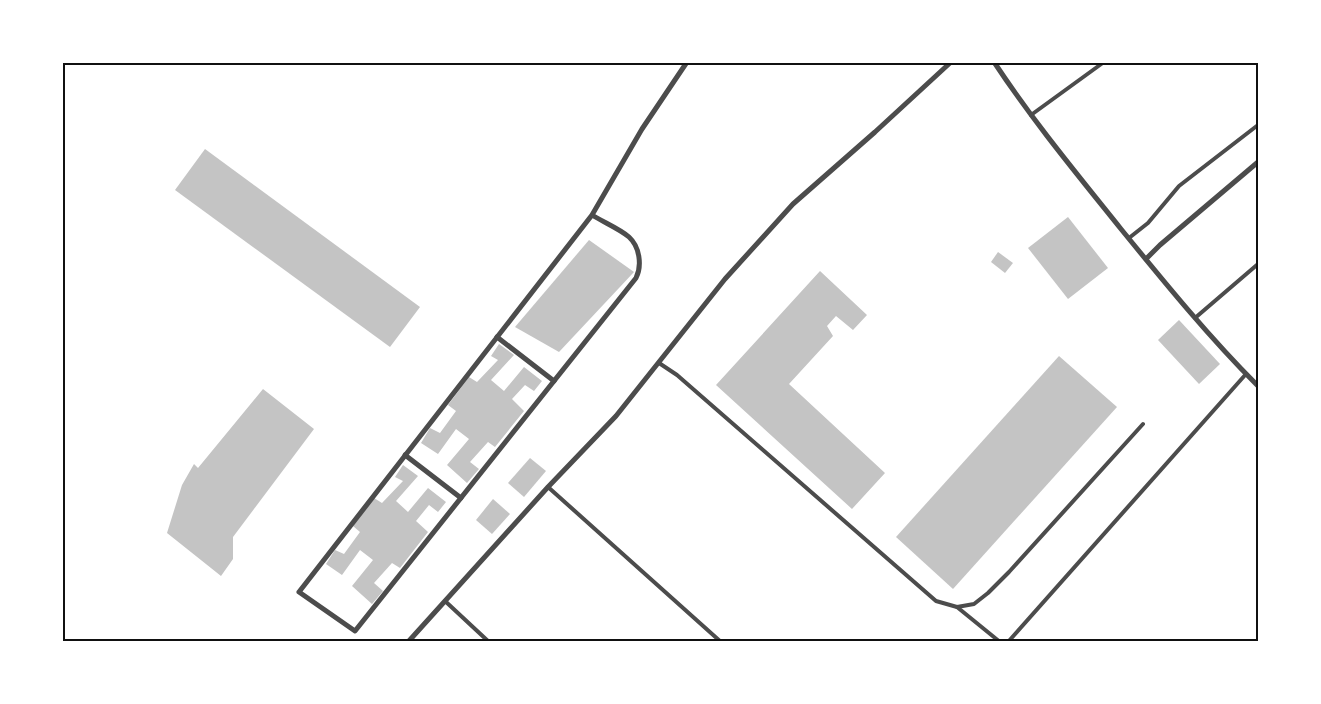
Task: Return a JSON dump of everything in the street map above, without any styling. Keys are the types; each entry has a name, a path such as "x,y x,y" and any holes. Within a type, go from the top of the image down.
{"street":[{"path":"592,215 629,238 638,252 639,273 355,631 299,592 592,215 642,130 687,62"},
{"path":"408,642 548,487 616,416 725,279 793,204 951,62"},
{"path":"994,62 1031,115 1146,259 1195,318 1258,386"},
{"path":"1146,259 1258,162"},
{"path":"497,337 554,382"},
{"path":"405,455 461,498"}],"lane":[{"path":"1031,115 1104,62"},
{"path":"1129,238 1148,223 1178,186 1258,125"},
{"path":"1195,318 1258,264"},
{"path":"659,363 677,375 936,601 957,607 1000,642"},
{"path":"1008,642 1246,374"},
{"path":"957,607 974,604 998,583 1143,424"},
{"path":"548,487 721,642"},
{"path":"445,601 489,642"}],"building":[{"path":"205,149 420,307 390,347 175,190"},
{"path":"1068,217 1108,268 1068,299 1028,248"},
{"path":"589,240 634,272 559,352 515,327"},
{"path":"998,252 1013,263 1005,273 991,262"},
{"path":"820,271 867,315 853,330 836,316 827,326 833,336 789,384 885,473 852,509 716,385"},
{"path":"1179,320 1220,364 1199,384 1158,340"},
{"path":"499,344 514,355 491,380 504,391 524,367 542,381 534,391 525,385 512,399 524,411 495,447 488,442 470,462 479,469 467,483 447,465 469,439 456,429 438,454 421,443 430,428 440,433 456,411 448,405 469,377 477,382 498,360 491,356"},
{"path":"1059,356 1117,407 953,589 896,537"},
{"path":"263,389 314,429 233,537 233,559 221,576 167,533 182,485 194,464 198,468"},
{"path":"530,458 546,471 524,497 508,483"},
{"path":"403,465 418,476 396,501 408,512 428,488 446,502 438,512 429,505 416,521 428,532 400,568 392,563 374,583 383,591 372,604 352,586 373,560 360,550 342,575 326,564 335,550 344,554 360,532 353,526 374,498 382,503 403,481 395,477"},
{"path":"493,499 510,514 492,534 476,520"}]}
